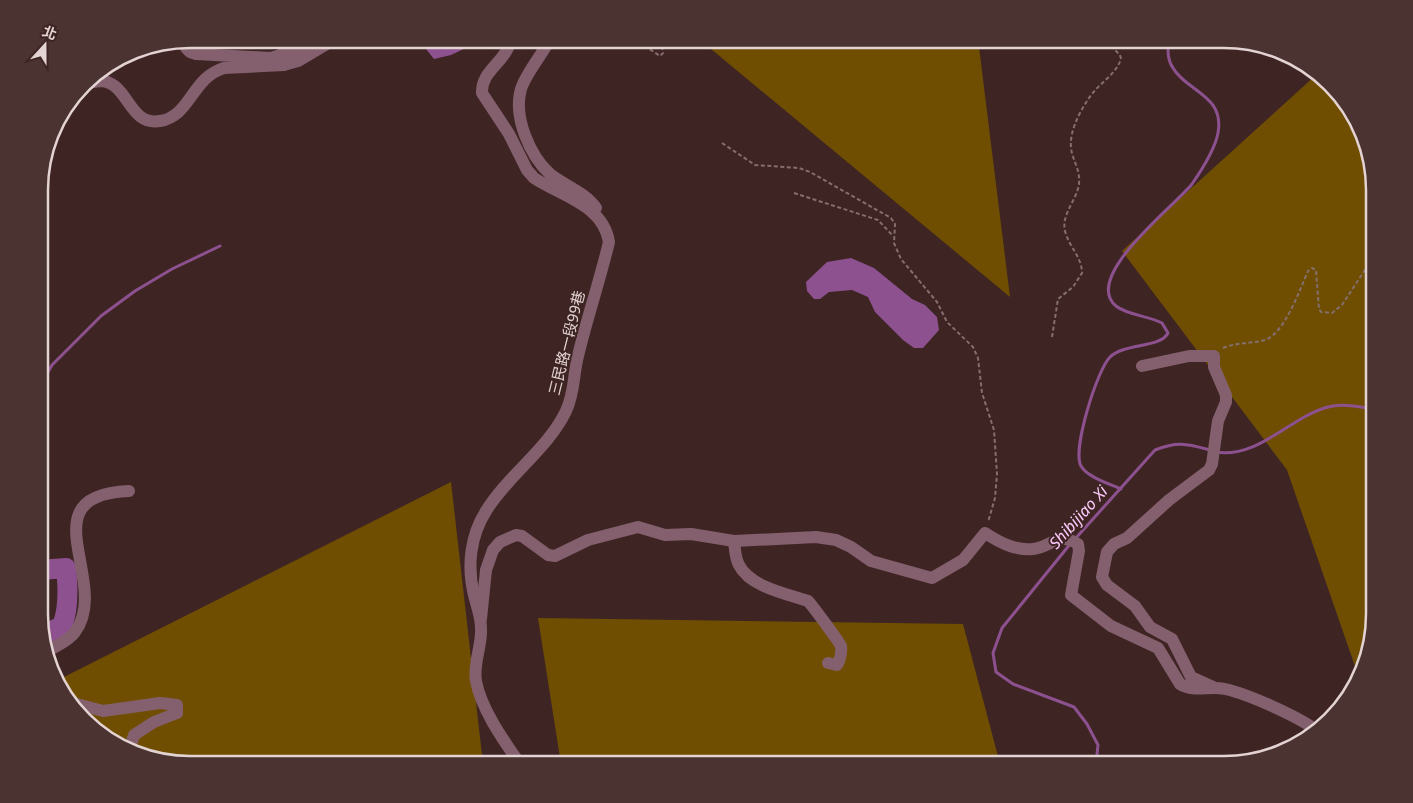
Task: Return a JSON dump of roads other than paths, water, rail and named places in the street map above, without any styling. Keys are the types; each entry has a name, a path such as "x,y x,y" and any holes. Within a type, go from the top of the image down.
{"street":[{"path":"186,48 196,54 271,58 303,48"},
{"path":"97,82 102,81 117,89 130,107 142,119 152,122 162,121 174,115 185,105 204,78 215,71 224,68 284,65 298,60 319,48"},
{"path":"509,48 484,80 482,93 509,134 527,170 534,178 600,218"},
{"name":"三民路一段99巷","path":"514,756 497,730 475,680 481,619 474,593 470,564 473,538 484,513 497,494 556,430 574,392 577,358 609,242 607,229 595,206 583,194 551,174 539,162 522,124 520,109 521,90 545,48"},
{"path":"1142,366 1189,356 1214,356 1214,367 1226,395 1226,402 1218,421 1212,464 1202,478 1169,500 1127,538 1110,547 1104,562 1102,577 1106,585 1135,606 1150,627 1172,639 1191,677 1216,688 1236,692 1296,718 1310,726"},
{"path":"52,649 74,634 84,614 82,566 75,536 77,515 82,506 94,498 111,492 129,491"},
{"path":"481,619 488,563 493,550 500,542 510,536 522,536 548,555 555,556 588,540 638,527 665,534 691,534 734,541 816,537 836,540 851,547 871,561 932,578 963,560 984,532 1002,544 1017,549 1034,549 1061,538 1069,539 1078,544 1079,555 1072,595 1110,626 1158,648 1180,684 1199,690 1216,688"},
{"path":"734,541 739,565 746,573 761,585 808,601 814,607 841,646 840,662 837,665 828,663"},
{"path":"82,705 103,711 146,704 172,703 177,705 177,713 143,727 134,735 131,743"}],"waterway":[{"name":"Shibijiao Xi","path":"1121,489 1093,477 1081,466 1079,457 1080,444 1087,410 1099,377 1110,357 1124,349 1158,341 1168,333 1162,323 1116,306 1109,293 1111,278 1120,260 1135,242 1192,184 1211,153 1218,133 1219,120 1216,110 1203,95 1179,76 1171,65 1168,48"},
{"path":"47,374 52,365 101,316 135,291 172,269 220,246"},
{"path":"1216,452 1246,449 1274,436 1300,419 1328,407 1345,405 1365,407"},
{"path":"1075,539 1155,450 1176,444 1210,450"},
{"name":"Shibijiao Xi","path":"1071,543 1002,628 993,653 996,672 1013,684 1074,707 1087,724 1098,745 1097,755"},
{"path":"47,569 66,568 67,590 67,605 62,626 49,632"}]}
